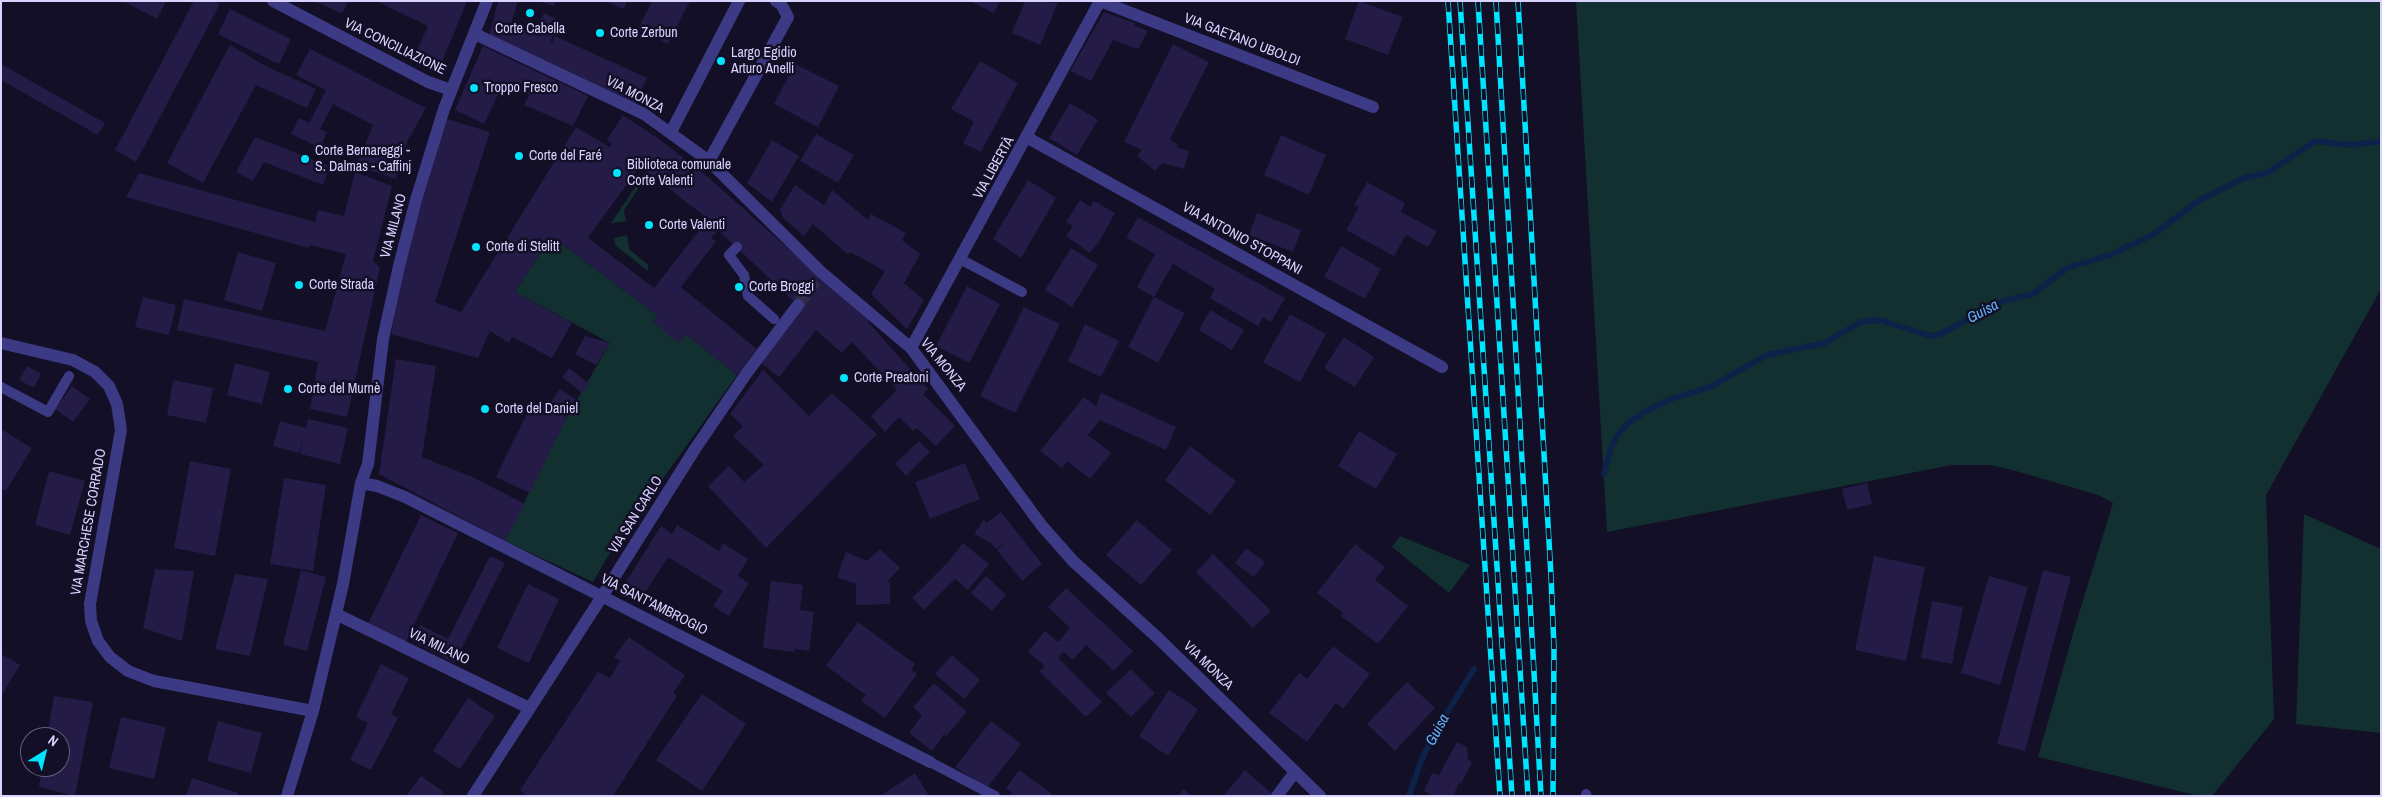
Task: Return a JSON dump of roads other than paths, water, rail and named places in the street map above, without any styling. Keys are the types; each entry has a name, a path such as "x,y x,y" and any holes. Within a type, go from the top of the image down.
{"street":[{"name":"VIA CONCILIAZIONE","path":"273,1 428,82 451,90"},
{"name":"VIA MILANO","path":"287,796 313,711 336,614 361,483 368,464 383,339 399,266 416,200 451,90 487,1"},
{"path":"671,132 739,1"},
{"path":"709,161 788,17 781,4 776,1"},
{"name":"VIA GAETANO UBOLDI","path":"1100,1 1373,107"},
{"name":"VIA LIBERTÀ","path":"911,348 1028,138 1100,1"},
{"name":"VIA MONZA","path":"475,34 644,114 709,161 761,218 820,274 911,348 1042,526 1073,561 1159,638 1320,796"},
{"name":"VIA ANTONIO STOPPANI","path":"1028,138 1442,367"},
{"name":"VIA SAN CARLO","path":"472,796 604,595 695,449 746,374 798,305"},
{"name":"VIA MARCHESE CORRADO","path":"1,343 73,360 95,372 109,386 117,404 121,430 90,604 91,621 98,641 110,656 128,671 154,681 313,711"},
{"name":"VIA SANT'AMBROGIO","path":"361,483 377,486 405,496 604,595 930,762"},
{"name":"VIA MILANO","path":"336,614 529,708"},
{"path":"1277,796 1296,772"}],"lane":[{"path":"737,247 729,255 744,275 748,296 774,319"},
{"path":"960,259 1022,292"},
{"path":"2,390 48,412 69,376"},
{"path":"930,762 995,796"}],"waterway":[{"name":"Guisa","path":"1604,474 1611,448 1618,434 1629,422 1671,399 1710,387 1767,355 1825,343 1860,322 1880,320 1930,336 1940,334 2003,301 2033,294 2067,268 2113,254 2154,234 2200,200 2244,178 2267,173 2315,141 2349,145 2378,142 2381,140"},
{"name":"Guisa","path":"1409,796 1421,761 1434,734 1474,669"}],"tunnel":[{"path":"798,305 819,276"}],"railway":[{"path":"1448,1 1500,796"},
{"path":"1460,1 1512,796"},
{"path":"1478,1 1528,796"},
{"path":"1496,1 1541,796"},
{"path":"1518,1 1551,576 1554,648 1553,796"}],"place":[{"name":"Corte Cabella","path":"530,13"},
{"name":"Corte Zerbun","path":"600,33"},
{"name":"Largo Egidio Arturo Anelli","path":"721,61"},
{"name":"Troppo Fresco","path":"474,88"},
{"name":"Corte del Faré","path":"519,156"},
{"name":"Corte Bernareggi - S. Dalmas - Caffinj","path":"305,159"},
{"name":"Biblioteca comunale Corte Valenti","path":"617,173"},
{"name":"Corte Valenti","path":"649,225"},
{"name":"Corte di Stelitt","path":"476,247"},
{"name":"Corte Strada","path":"299,285"},
{"name":"Corte Broggi","path":"739,287"},
{"name":"Corte Preatoni","path":"844,378"},
{"name":"Corte del Murnè","path":"288,389"},
{"name":"Corte del Daniel","path":"485,409"}]}
